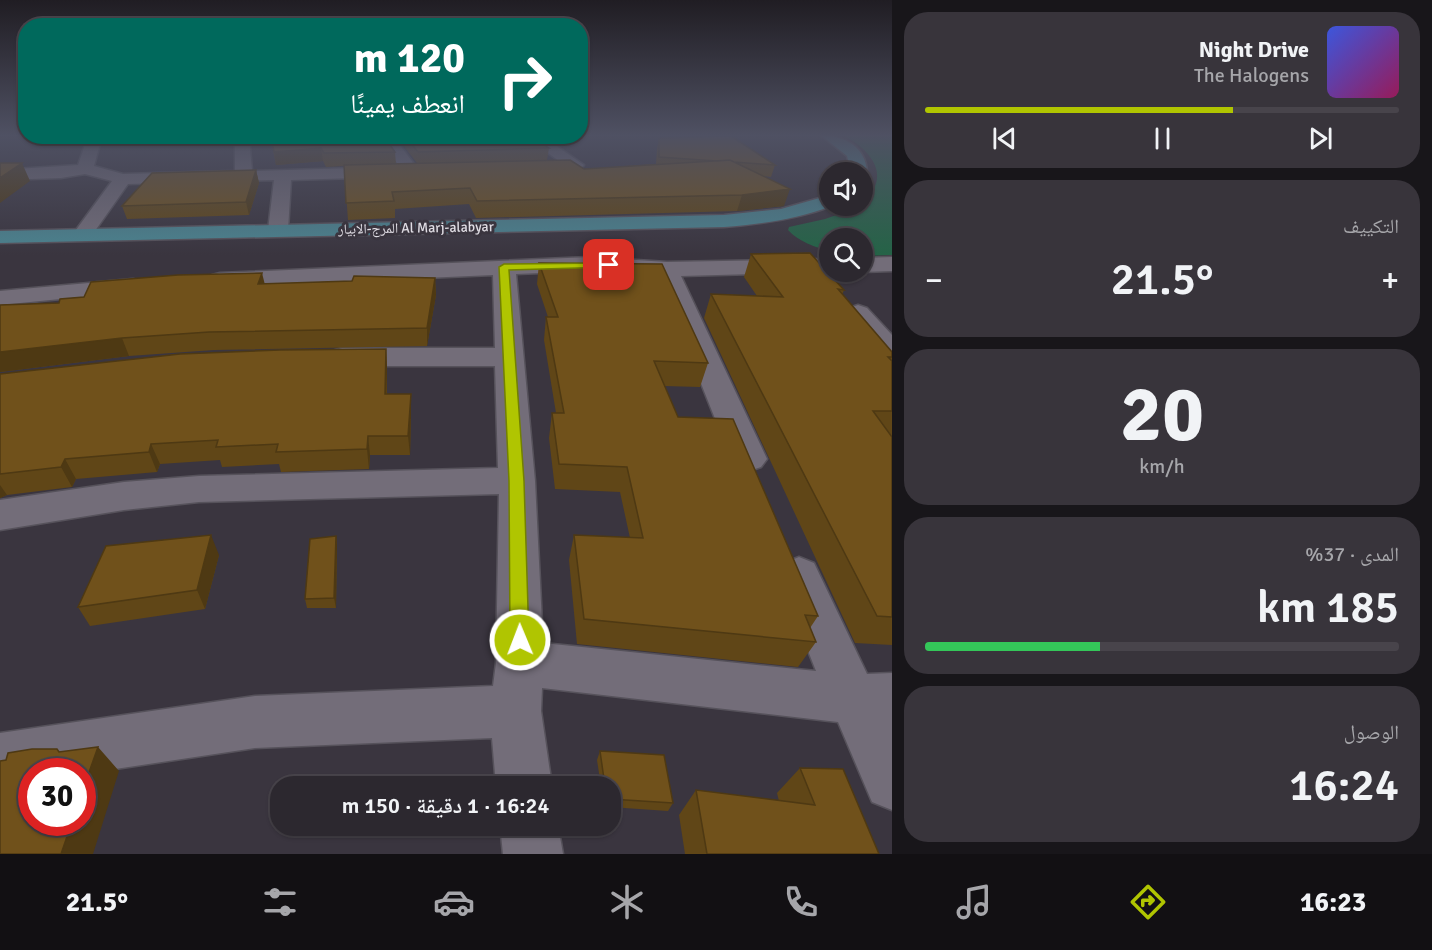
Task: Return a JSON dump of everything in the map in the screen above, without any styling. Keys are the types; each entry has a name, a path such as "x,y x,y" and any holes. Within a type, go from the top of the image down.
{"main road":[{"name":"المرج-الابيار Al Marj-alabyar","path":"0,237 577,226 719,220 785,213 819,205"}],"street":[{"path":"111,176 123,179 218,176"},
{"path":"278,230 283,176"},
{"path":"83,234 123,179"},
{"path":"202,281 590,264 667,269 819,267"},
{"path":"873,265 892,264"},
{"path":"504,267 517,481 518,687 523,776"},
{"path":"667,269 765,495"},
{"path":"836,282 892,352"},
{"path":"0,298 157,284"},
{"path":"311,358 509,357"},
{"path":"0,515 123,496 199,489 517,481"},
{"path":"783,538 872,699 892,782"},
{"path":"0,760 255,722 518,687 872,699"},
{"path":"531,836 533,854"}],"green space":[{"path":"877,176 892,176 892,255 873,256 873,228 819,228 819,248 802,241 788,230 789,227 834,216 873,216 873,190"}],"building":[{"path":"149,176 254,176 246,202 122,206"},
{"path":"345,176 763,176 790,189 742,195 477,201 470,188 392,192 394,201 346,203"},
{"path":"810,253 819,263 819,282 837,282 844,290 838,289 892,352 892,357 888,357 892,361 892,411 873,411 892,437 892,617 877,616 711,294 783,297 751,254"},
{"path":"539,263 662,264 708,363 654,361 678,417 733,419 818,616 805,615 816,642 584,619 574,535 643,538 627,467 559,464 552,413 564,413 546,317 558,317"},
{"path":"262,273 258,284 352,281 354,276 435,278 427,328 209,332 122,338 0,352 0,305 59,303 60,299 84,297 91,282 178,275"},
{"path":"386,349 385,394 411,394 408,436 368,436 367,449 276,452 278,444 216,447 218,440 151,444 149,452 65,459 61,467 0,474 0,374 180,354"},
{"path":"211,535 197,590 78,607 106,546"},
{"path":"336,536 334,598 305,599 310,539"},
{"path":"98,747 94,758 18,758 18,836 67,836 61,854 0,854 0,761 6,760 8,753 32,749 57,749 59,752"},
{"path":"600,751 664,755 673,803 621,800 621,776 604,776"},
{"path":"800,768 843,769 879,854 707,854 696,790 815,805"}],"route":[{"path":"520,640 517,481 504,267 609,265"}]}
